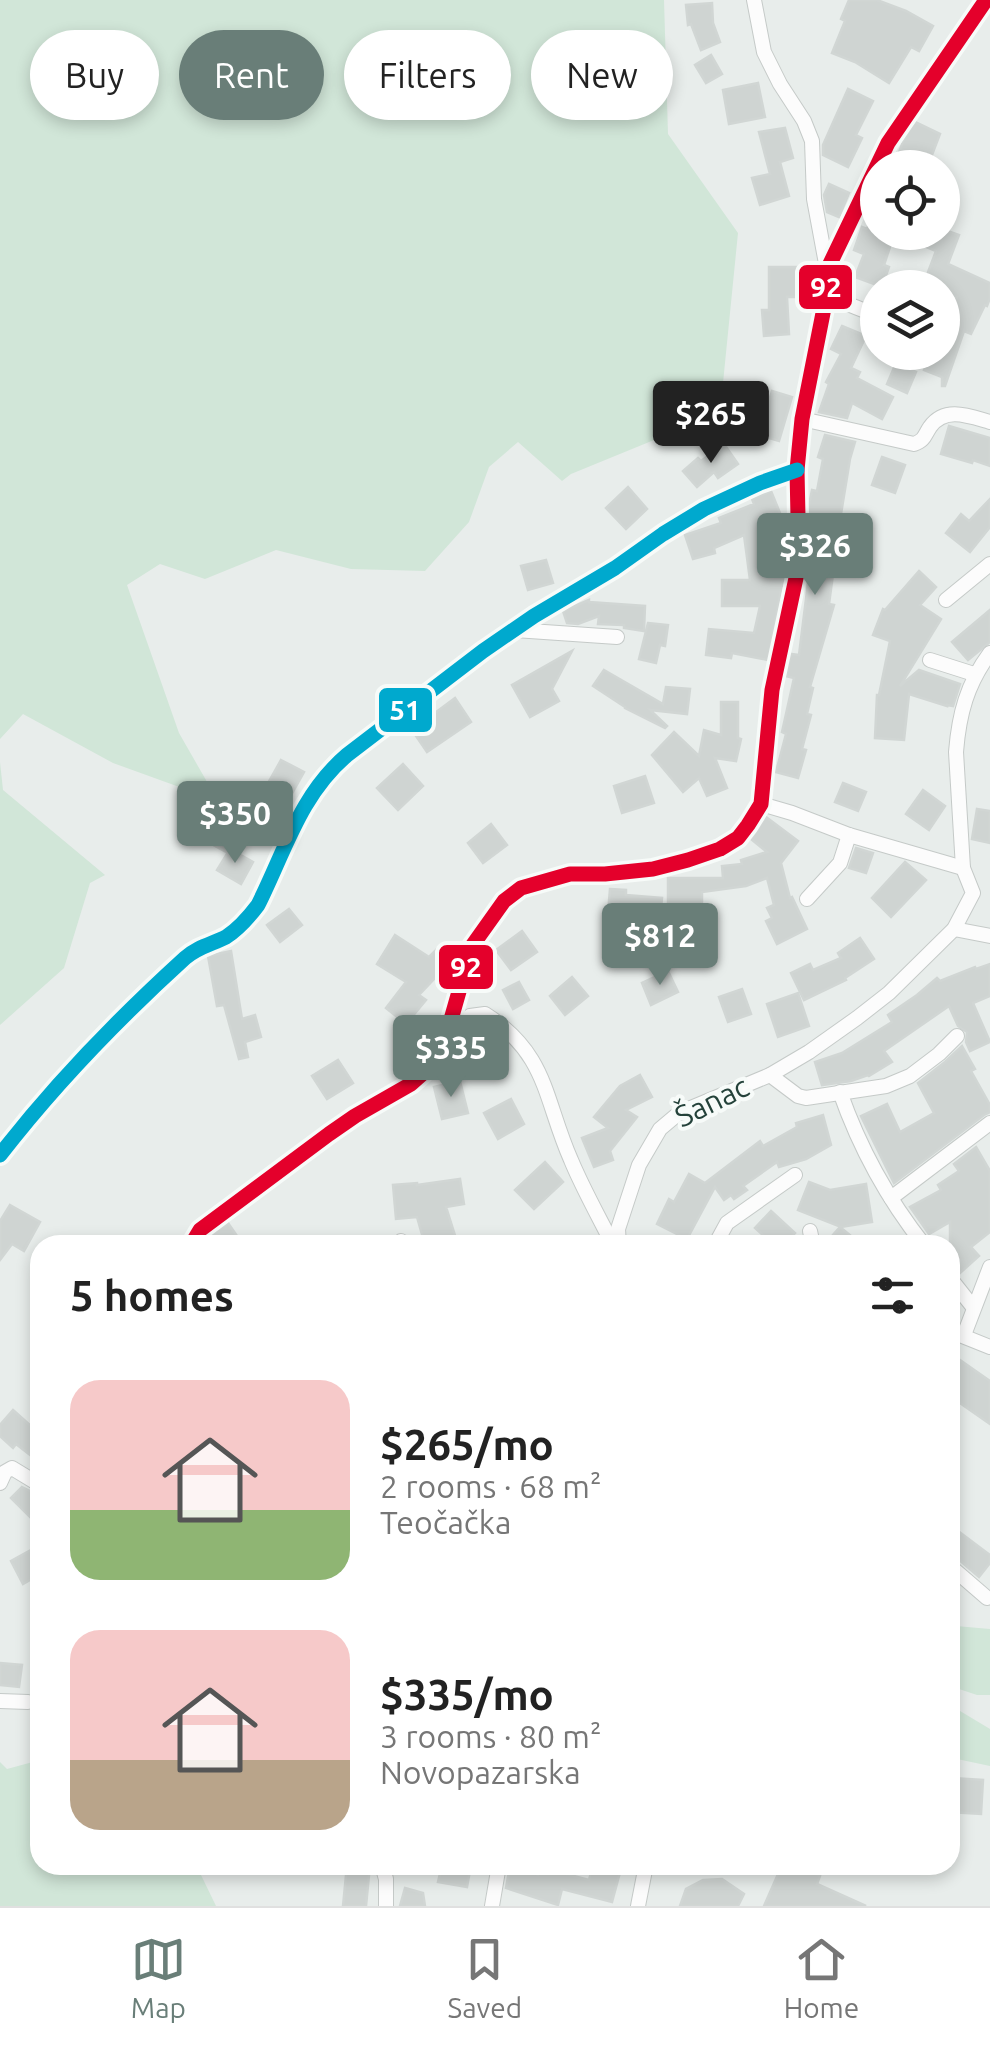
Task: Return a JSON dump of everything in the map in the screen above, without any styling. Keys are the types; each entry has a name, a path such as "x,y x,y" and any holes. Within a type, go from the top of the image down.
{"street":[{"path":"197,1235 300,1155 430,1068 448,1030 472,946 504,901 522,888 570,874 652,869 720,849 738,838 760,804 772,690 800,564 797,470 827,270 814,199 812,141 764,52 754,0"},
{"path":"827,270 888,143 986,0"},
{"path":"825,295 860,309"},
{"path":"802,419 919,444 931,424 947,414 990,422"},
{"path":"0,1154 138,1000 192,952 223,938 247,920 311,793 326,772 515,630 663,534 704,509 797,470"},
{"path":"946,600 990,564"},
{"path":"515,630 617,637"},
{"path":"990,653 974,674 960,720 956,752 963,868 974,893 990,896"},
{"path":"930,660 974,674"},
{"path":"760,804 963,868"},
{"path":"807,899 840,863 849,835"},
{"name":"Šanac","path":"617,1235 639,1164 660,1129 680,1112 770,1075 809,1052 889,993 954,929 974,893"},
{"path":"954,929 990,936"},
{"name":"Šanac","path":"448,1030 476,1013 485,1014 514,1036 538,1066 570,1160 611,1235"},
{"name":"Šanac","path":"770,1075 806,1098 886,1086 910,1076 956,1036"},
{"path":"840,1092 867,1160 917,1235"},
{"path":"891,1198 990,1123"},
{"path":"720,1235 727,1223 795,1175"},
{"path":"960,1328 990,1267"},
{"path":"960,1291 973,1307"},
{"path":"960,1334 990,1346"},
{"path":"0,1483 4,1472 12,1468 30,1479"},
{"path":"960,1575 987,1598"},
{"path":"0,1701 28,1702"},
{"path":"385,1875 386,1906"},
{"path":"492,1906 497,1875"},
{"path":"638,1906 644,1875"}],"green space":[{"path":"0,0 664,0 665,30 531,30 531,120 668,120 668,134 738,233 720,413 562,481 518,442 489,467 469,522 425,571 351,569 276,550 205,579 160,564 127,585 179,733 218,801 113,763 23,714 0,739"},
{"path":"0,762 3,790 105,875 90,883 64,968 0,1025"},
{"path":"960,1626 990,1629 990,1695 960,1689"},
{"path":"960,1711 990,1729 990,1766 960,1760"},
{"path":"0,1762 7,1769 30,1763 30,1875 201,1875 216,1906 0,1906"}],"building":[{"path":"849,0 877,0 933,26 919,51 911,47 889,83 832,53"},
{"path":"712,3 713,23 720,42 701,50 691,24 688,25 686,5"},
{"path":"711,55 722,74 706,83 695,65"},
{"path":"758,83 765,117 729,124 723,90"},
{"path":"848,89 873,101 856,135 862,138 848,167 823,155 823,145"},
{"path":"915,122 940,134 934,150 900,150"},
{"path":"785,128 793,158 780,162 789,196 760,205 752,178 770,174 759,132"},
{"path":"829,184 849,193 839,217 827,212 824,195"},
{"path":"860,233 860,250 889,250 884,265 888,270 860,270 860,279 855,277 864,254 854,250"},
{"path":"953,250 948,264 990,283 987,306 971,334 964,331 960,343 960,270 929,270 936,251"},
{"path":"769,267 808,267 808,297 787,297 789,334 764,336 762,310 769,310"},
{"path":"842,326 860,334 860,349 851,368 860,372 857,378 893,397 882,419 852,403 847,418 819,412 829,384 826,382 841,354 831,349"},
{"path":"893,370 916,372 907,393 887,384"},
{"path":"924,370 951,370 945,386 942,377"},
{"path":"772,391 792,397 779,441 759,435"},
{"path":"949,426 990,438 990,466 941,454"},
{"path":"825,435 855,442 840,520 832,519 836,552 829,604 834,605 810,687 813,688 807,714 811,715 798,778 776,772 794,678 786,676 791,654 799,655 810,567 816,568 808,510 812,490 817,491 823,459 818,457"},
{"path":"724,444 738,464 718,478 714,472 697,487 683,471"},
{"path":"882,457 905,465 895,493 872,485"},
{"path":"628,487 647,509 626,529 606,508"},
{"path":"771,491 782,518 770,523 777,573 784,574 768,660 732,653 731,658 706,655 709,629 754,633 760,606 722,606 722,580 750,580 744,535 714,548 715,553 693,559 685,535 721,523 719,518 754,504 752,499"},
{"path":"990,499 990,527 970,552 946,533 961,514 969,521"},
{"path":"546,560 553,583 528,590 521,566"},
{"path":"919,571 936,587 920,605 941,619 900,686 919,670 960,684 953,706 909,694 904,740 875,738 877,695 890,641 873,635 883,609"},
{"path":"589,600 645,606 644,631 598,624 599,616 578,624 567,623 563,611"},
{"path":"990,610 990,642 968,660 952,642"},
{"path":"648,623 668,625 665,646 660,645 656,663 639,659"},
{"path":"572,651 552,689 559,701 530,717 512,685"},
{"path":"604,670 663,704 666,687 690,689 687,714 650,710 665,728 625,708 593,686"},
{"path":"455,698 471,722 427,752 412,730"},
{"path":"721,702 738,702 741,739 736,761 715,758 727,788 707,796 699,778 683,792 652,755 674,732 699,756 704,730 721,735"},
{"path":"281,760 304,772 290,797 267,785"},
{"path":"403,764 423,786 398,810 377,788"},
{"path":"645,776 654,803 622,813 614,786"},
{"path":"843,783 866,792 858,811 835,802"},
{"path":"923,790 945,806 929,830 906,814"},
{"path":"234,808 250,820 226,852 193,834 205,811 225,821"},
{"path":"977,809 990,811 990,843 972,839"},
{"path":"766,817 798,841 781,863 790,898 807,929 777,944 766,921 772,918 767,908 774,905 767,878 746,886 702,892 702,908 668,908 668,878 723,878 722,866 742,864 741,860 767,852 751,839"},
{"path":"491,824 507,845 483,863 468,843"},
{"path":"856,848 873,853 866,873 849,868"},
{"path":"230,849 253,862 241,884 217,870"},
{"path":"905,862 926,880 891,917 872,898"},
{"path":"610,889 626,890 626,895 662,898 659,927 643,925 644,916 608,913"},
{"path":"289,909 302,925 280,942 267,925"},
{"path":"522,931 537,952 511,970 496,950"},
{"path":"395,935 429,957 439,947 452,960 419,995 426,1000 406,1024 386,1008 406,982 377,964"},
{"path":"860,938 874,959 846,980 804,1000 791,973 810,964 813,970 841,958 838,953"},
{"path":"231,951 242,1019 255,1015 261,1037 245,1042 248,1057 239,1059 224,1005 217,1006 208,956"},
{"path":"990,964 990,996 973,1003 990,1042 970,1051 967,1032 958,1026 949,1006 884,1051 892,1062 869,1076 822,1085 815,1062 842,1053 892,1022 888,1015 937,978 940,981"},
{"path":"668,971 678,992 651,1005 642,983"},
{"path":"572,977 588,996 565,1015 550,996"},
{"path":"519,982 529,1000 513,1009 503,990"},
{"path":"742,989 751,1014 728,1022 719,997"},
{"path":"798,993 809,1026 778,1037 767,1004"},
{"path":"962,1046 990,1112 894,1183 861,1116 887,1104 900,1132 934,1113 918,1083"},
{"path":"338,1060 353,1083 327,1099 312,1076"},
{"path":"640,1075 652,1097 626,1110 637,1117 610,1151 613,1160 594,1167 582,1138 608,1128 594,1117 620,1086"},
{"path":"460,1081 468,1113 442,1119 434,1087"},
{"path":"511,1099 524,1124 498,1139 484,1113"},
{"path":"823,1115 831,1145 806,1159 779,1167 777,1162 743,1186 747,1190 734,1199 731,1195 724,1200 715,1187 689,1235 679,1235 657,1224 669,1199 674,1202 689,1174 705,1183 760,1141 763,1146 797,1127 796,1123"},
{"path":"976,1147 990,1171 990,1232 971,1247 979,1256 960,1273 960,1235 950,1235 950,1222 929,1234 910,1207 941,1190 938,1185 959,1171 954,1164"},
{"path":"545,1162 563,1182 534,1209 515,1190"},
{"path":"460,1179 464,1204 446,1207 455,1235 422,1235 417,1217 396,1219 393,1185"},
{"path":"809,1182 830,1190 866,1184 872,1222 841,1227 798,1210"},
{"path":"10,1205 40,1222 24,1251 12,1244 0,1260 0,1221"},
{"path":"771,1211 795,1233 763,1235 755,1228"},
{"path":"228,1223 236,1235 211,1235"},
{"path":"840,1227 850,1235 833,1235"},
{"path":"960,1360 990,1381 990,1424 960,1403"},
{"path":"13,1410 30,1425 30,1455 16,1444 13,1448 0,1436 0,1425"},
{"path":"22,1487 30,1491 30,1517 11,1498"},
{"path":"960,1532 990,1555 990,1563 979,1577 960,1561"},
{"path":"30,1551 30,1580 23,1584 11,1561"},
{"path":"0,1663 22,1665 19,1687 0,1685"},
{"path":"960,1779 983,1780 981,1814 960,1813"},
{"path":"346,1875 369,1875 366,1906 343,1906"},
{"path":"440,1875 469,1875 467,1887 438,1882"},
{"path":"508,1875 570,1875 589,1880 590,1875 619,1875 612,1902 562,1889 558,1905 506,1888"},
{"path":"778,1875 818,1875 817,1884 866,1906 764,1906"},
{"path":"722,1879 744,1894 738,1906 680,1906 686,1889 703,1880"},
{"path":"405,1888 423,1893 425,1906 400,1906"}],"transit line":[{"name":"92","path":"197,1235 329,1134 411,1084 429,1068 448,1030 472,946 504,901 521,888 570,874 653,869 688,860 720,849 738,838 748,825 761,804 772,690 799,564 797,470 827,270 888,143 986,0"},
{"name":"51","path":"0,1155 65,1077 160,981 190,954 226,937 248,918 258,905 305,806 347,755 483,651 663,534 704,509 797,470"}]}
